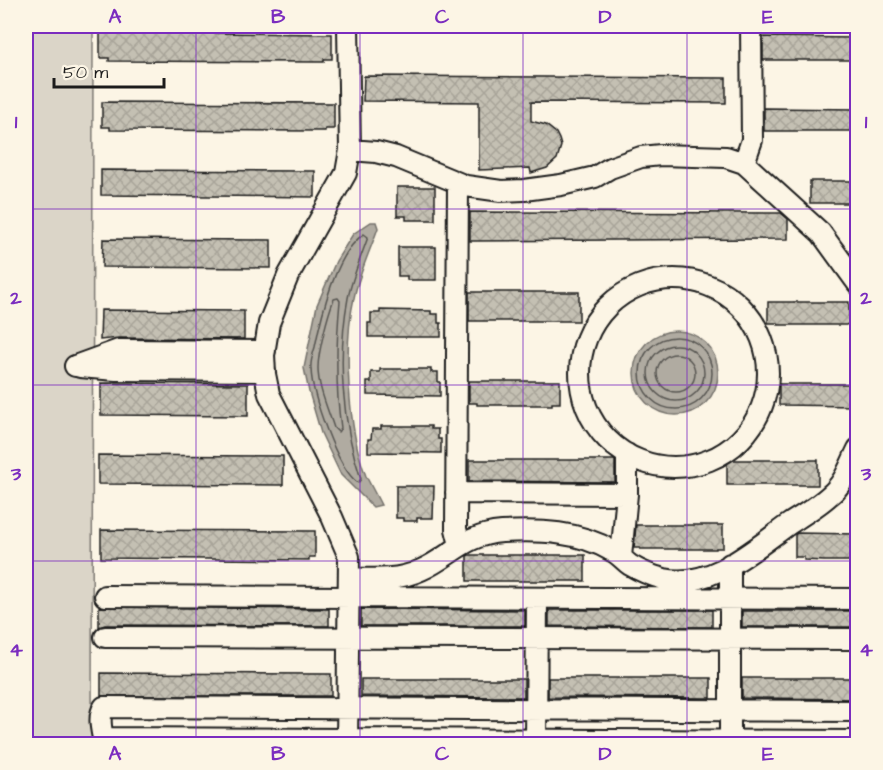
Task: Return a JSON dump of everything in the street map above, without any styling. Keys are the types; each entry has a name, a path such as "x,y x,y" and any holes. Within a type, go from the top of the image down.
{"lane":[{"path":"347,742 349,557 269,394 265,371 265,351 269,323 288,276 346,173 350,150 348,26"},
{"path":"744,163 752,140 751,26"},
{"path":"350,150 376,152 396,157 482,190 524,190 561,185 595,177 610,168 632,160 661,155 726,156 744,163 821,233 858,284"},
{"path":"459,183 456,529 460,545"},
{"path":"673,279 702,284 715,289 728,297 748,316 756,327 766,353 765,396 753,423 733,446 721,454 693,465 663,466 648,463 627,454 609,441 599,430 585,404 580,374 584,344 590,331 608,306 631,290 645,284 673,279"},
{"path":"265,351 119,350 75,366 116,370 265,371"},
{"path":"349,588 406,576 421,570 466,541 487,534 542,531 582,537 613,551 631,566 646,573 676,580 708,575 739,560 831,495 846,475 858,449"},
{"path":"621,557 627,494 627,454"},
{"path":"456,493 627,494"},
{"path":"730,564 730,743"},
{"path":"105,596 349,588 537,598 858,599"},
{"path":"536,742 537,598"},
{"path":"105,637 858,639"},
{"path":"858,711 104,706 100,723 103,738 347,742 858,741"}],"shaded area":[{"path":"26,26 93,26 92,744 26,744"}],"water":[{"path":"371,222 376,222 378,228 354,298 348,363 355,436 366,476 381,505 373,507 341,475 321,433 304,368 317,305 336,261 353,234"},
{"path":"676,331 692,334 706,343 715,357 718,373 715,389 706,403 692,412 676,415 660,412 646,403 637,389 634,373 637,357 646,343 660,334"}],"building":[{"path":"100,32 332,34 332,59 324,59 324,62 109,61 109,58 100,58"},
{"path":"763,37 858,38 857,60 763,60"},
{"path":"364,76 726,78 726,103 531,102 531,121 546,125 556,133 559,139 561,146 557,159 547,168 531,173 530,168 479,170 479,102 363,101"},
{"path":"102,102 334,103 334,129 325,129 325,131 110,130 110,127 102,127"},
{"path":"764,108 858,109 858,128 856,131 764,131"},
{"path":"101,170 315,171 315,197 101,195"},
{"path":"810,181 858,181 858,203 810,203"},
{"path":"397,187 435,187 435,220 406,220 406,216 397,216"},
{"path":"470,212 781,213 788,219 788,239 470,241"},
{"path":"103,239 271,240 271,268 102,267"},
{"path":"398,247 436,247 436,280 407,280 407,276 398,276"},
{"path":"469,292 579,292 579,321 469,321"},
{"path":"768,302 849,302 849,323 846,325 778,325 778,323 768,323"},
{"path":"101,310 244,311 244,339 119,338 100,340"},
{"path":"380,310 431,311 431,314 438,314 438,323 441,323 441,337 368,337 371,313 380,313"},
{"path":"380,369 431,369 431,372 438,372 440,396 367,395 367,382 371,382 371,372 380,372"},
{"path":"469,381 560,381 560,403 552,403 552,405 477,405 477,403 469,403"},
{"path":"101,383 248,384 248,416 101,415"},
{"path":"779,384 858,384 858,406 779,405"},
{"path":"381,426 431,426 431,429 438,429 441,453 368,452 368,439 371,439 372,429 381,429"},
{"path":"98,455 283,456 283,485 98,484"},
{"path":"469,460 615,460 615,482 469,481"},
{"path":"727,460 818,460 818,485 727,485"},
{"path":"396,486 434,486 433,518 403,521 403,518 396,518"},
{"path":"636,525 723,525 723,548 634,548"},
{"path":"101,530 315,531 315,557 309,557 309,560 101,558"},
{"path":"797,533 858,534 858,557 855,561 824,561 795,557 795,535"},
{"path":"585,555 585,581 467,581 467,556"},
{"path":"99,607 329,609 329,626 105,625 99,627"},
{"path":"361,609 525,610 525,626 361,626"},
{"path":"549,610 712,610 712,627 549,626"},
{"path":"742,611 858,611 858,627 742,627"},
{"path":"101,673 331,674 331,696 101,696"},
{"path":"548,678 711,678 711,698 548,697"},
{"path":"742,678 858,678 858,699 742,698"},
{"path":"361,679 524,679 524,697 361,696"}]}
